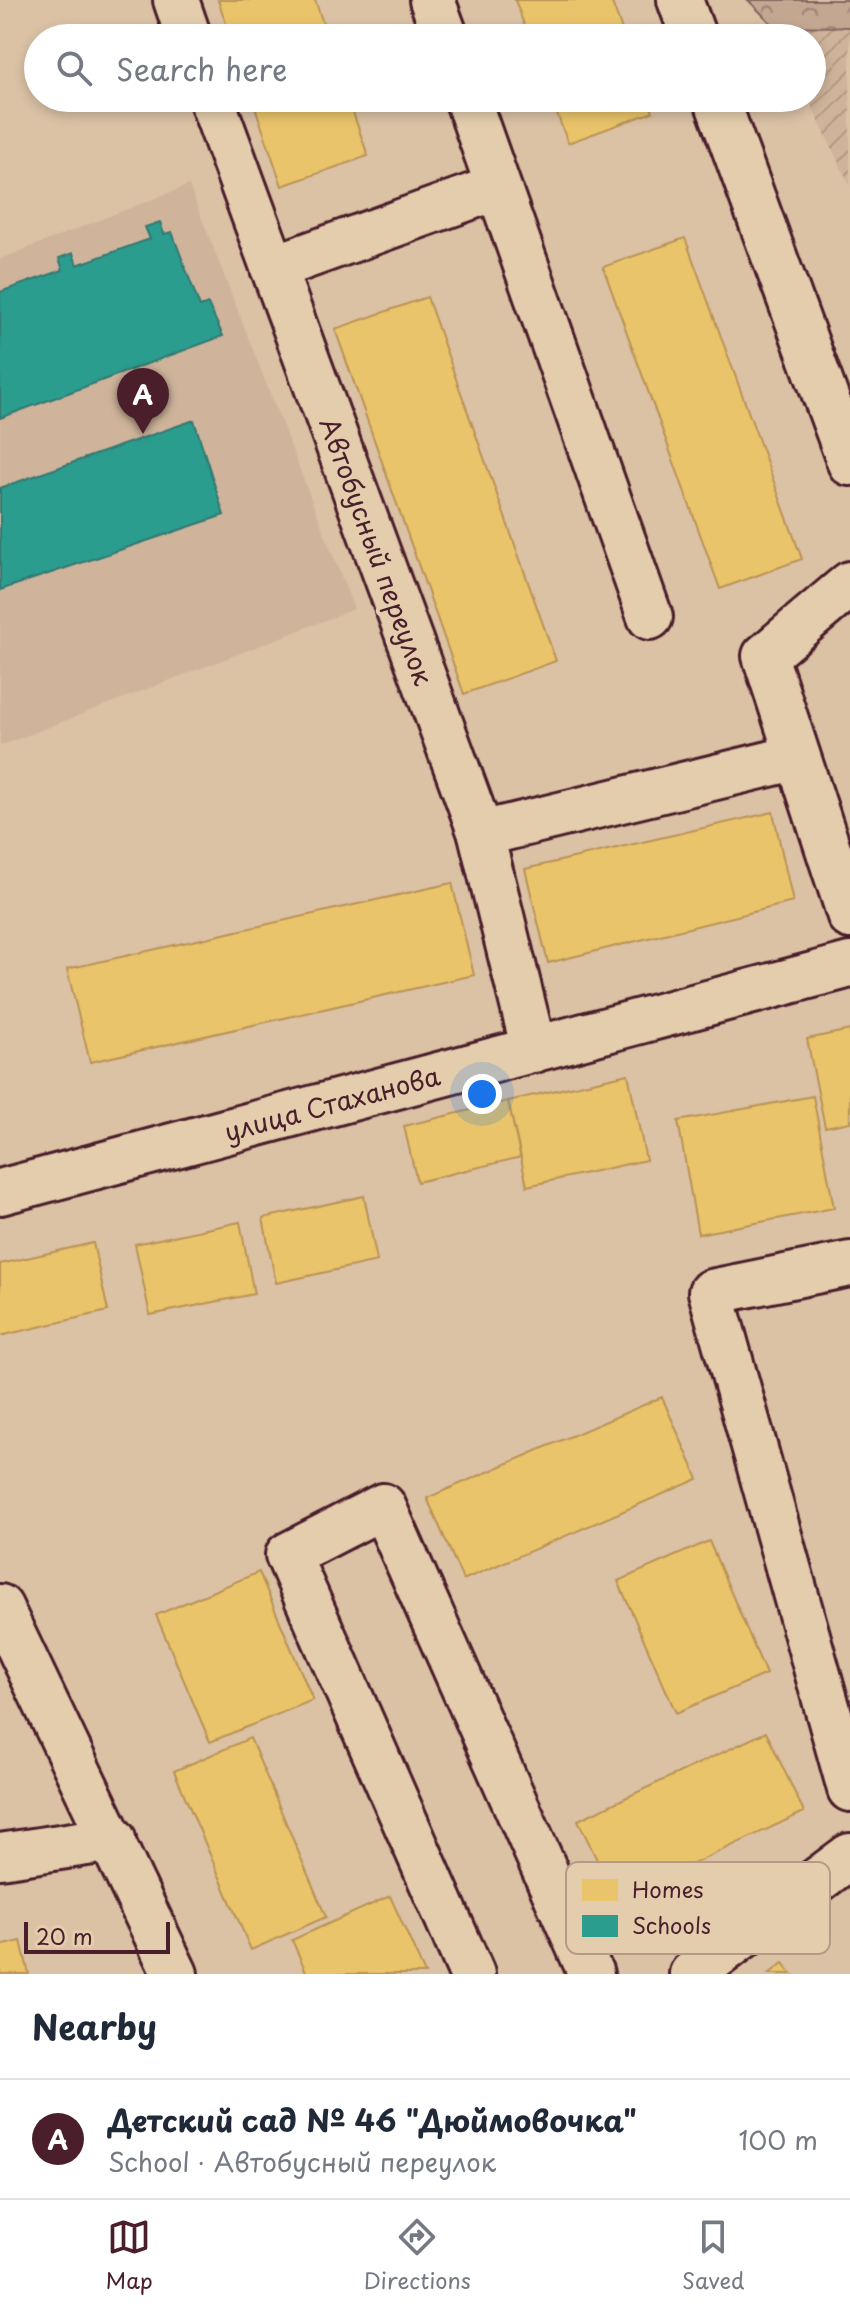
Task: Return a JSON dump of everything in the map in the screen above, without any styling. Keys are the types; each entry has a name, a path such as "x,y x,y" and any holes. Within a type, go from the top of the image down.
{"street":[{"path":"176,0 184,24"},
{"path":"432,0 441,24"},
{"path":"680,0 689,24"},
{"name":"Автобусный переулок","path":"216,112 481,834 534,1050"},
{"path":"472,112 650,617"},
{"path":"721,112 850,463"},
{"path":"273,268 498,187"},
{"path":"850,584 765,656 850,916"},
{"path":"481,834 798,757"},
{"name":"улица Стаханова","path":"0,1192 850,965"},
{"path":"850,1264 711,1292 850,1789"},
{"path":"472,1974 288,1555 383,1506 566,1918"},
{"path":"0,1607 175,1974"},
{"path":"0,1856 113,1839"},
{"path":"830,1871 850,1856"},
{"path":"582,1954 591,1974"},
{"path":"692,1974 719,1954"}],"shaded area":[{"path":"826,27 850,27 850,186 815,112 826,112"},
{"path":"189,185 354,609 0,746 0,259"}],"green space":[{"path":"748,0 850,0 850,27 772,24"}],"building: Homes":[{"path":"218,0 315,0 323,24 226,24"},
{"path":"515,0 611,0 620,24 524,24"},
{"path":"257,112 353,112 368,156 282,186"},
{"path":"556,112 653,112 568,143"},
{"path":"685,238 802,559 720,589 603,267"},
{"path":"427,297 556,661 464,694 335,329"},
{"path":"773,812 793,902 548,963 525,869"},
{"path":"452,883 474,975 90,1062 67,969"},
{"path":"850,1030 850,1122 825,1127 807,1039"},
{"path":"628,1074 646,1160 527,1186 508,1101"},
{"path":"813,1096 834,1208 698,1234 678,1121"},
{"path":"508,1101 521,1157 417,1182 404,1126"},
{"path":"364,1196 377,1261 276,1283 263,1218"},
{"path":"240,1222 254,1294 150,1315 135,1244"},
{"path":"93,1243 108,1311 0,1336 0,1264"},
{"path":"662,1397 698,1479 463,1580 427,1498"},
{"path":"709,1541 766,1674 676,1713 618,1581"},
{"path":"259,1572 313,1700 210,1742 156,1615"},
{"path":"766,1732 804,1812 697,1862 598,1862 578,1820"},
{"path":"250,1738 326,1917 251,1950 174,1771"},
{"path":"390,1896 425,1974 307,1974 292,1940"},
{"path":"21,1941 29,1974 0,1974 0,1946"},
{"path":"783,1963 792,1974 769,1974"}],"building: Schools":[{"path":"160,222 164,234 172,232 200,307 208,304 223,336 0,418 0,292 63,270 59,258 73,253 77,265 150,239 145,227"},
{"path":"194,420 224,515 0,590 0,488"}],"place":[{"name":"Детский сад № 46 \"Дюймовочка\"","path":"143,434"}]}
